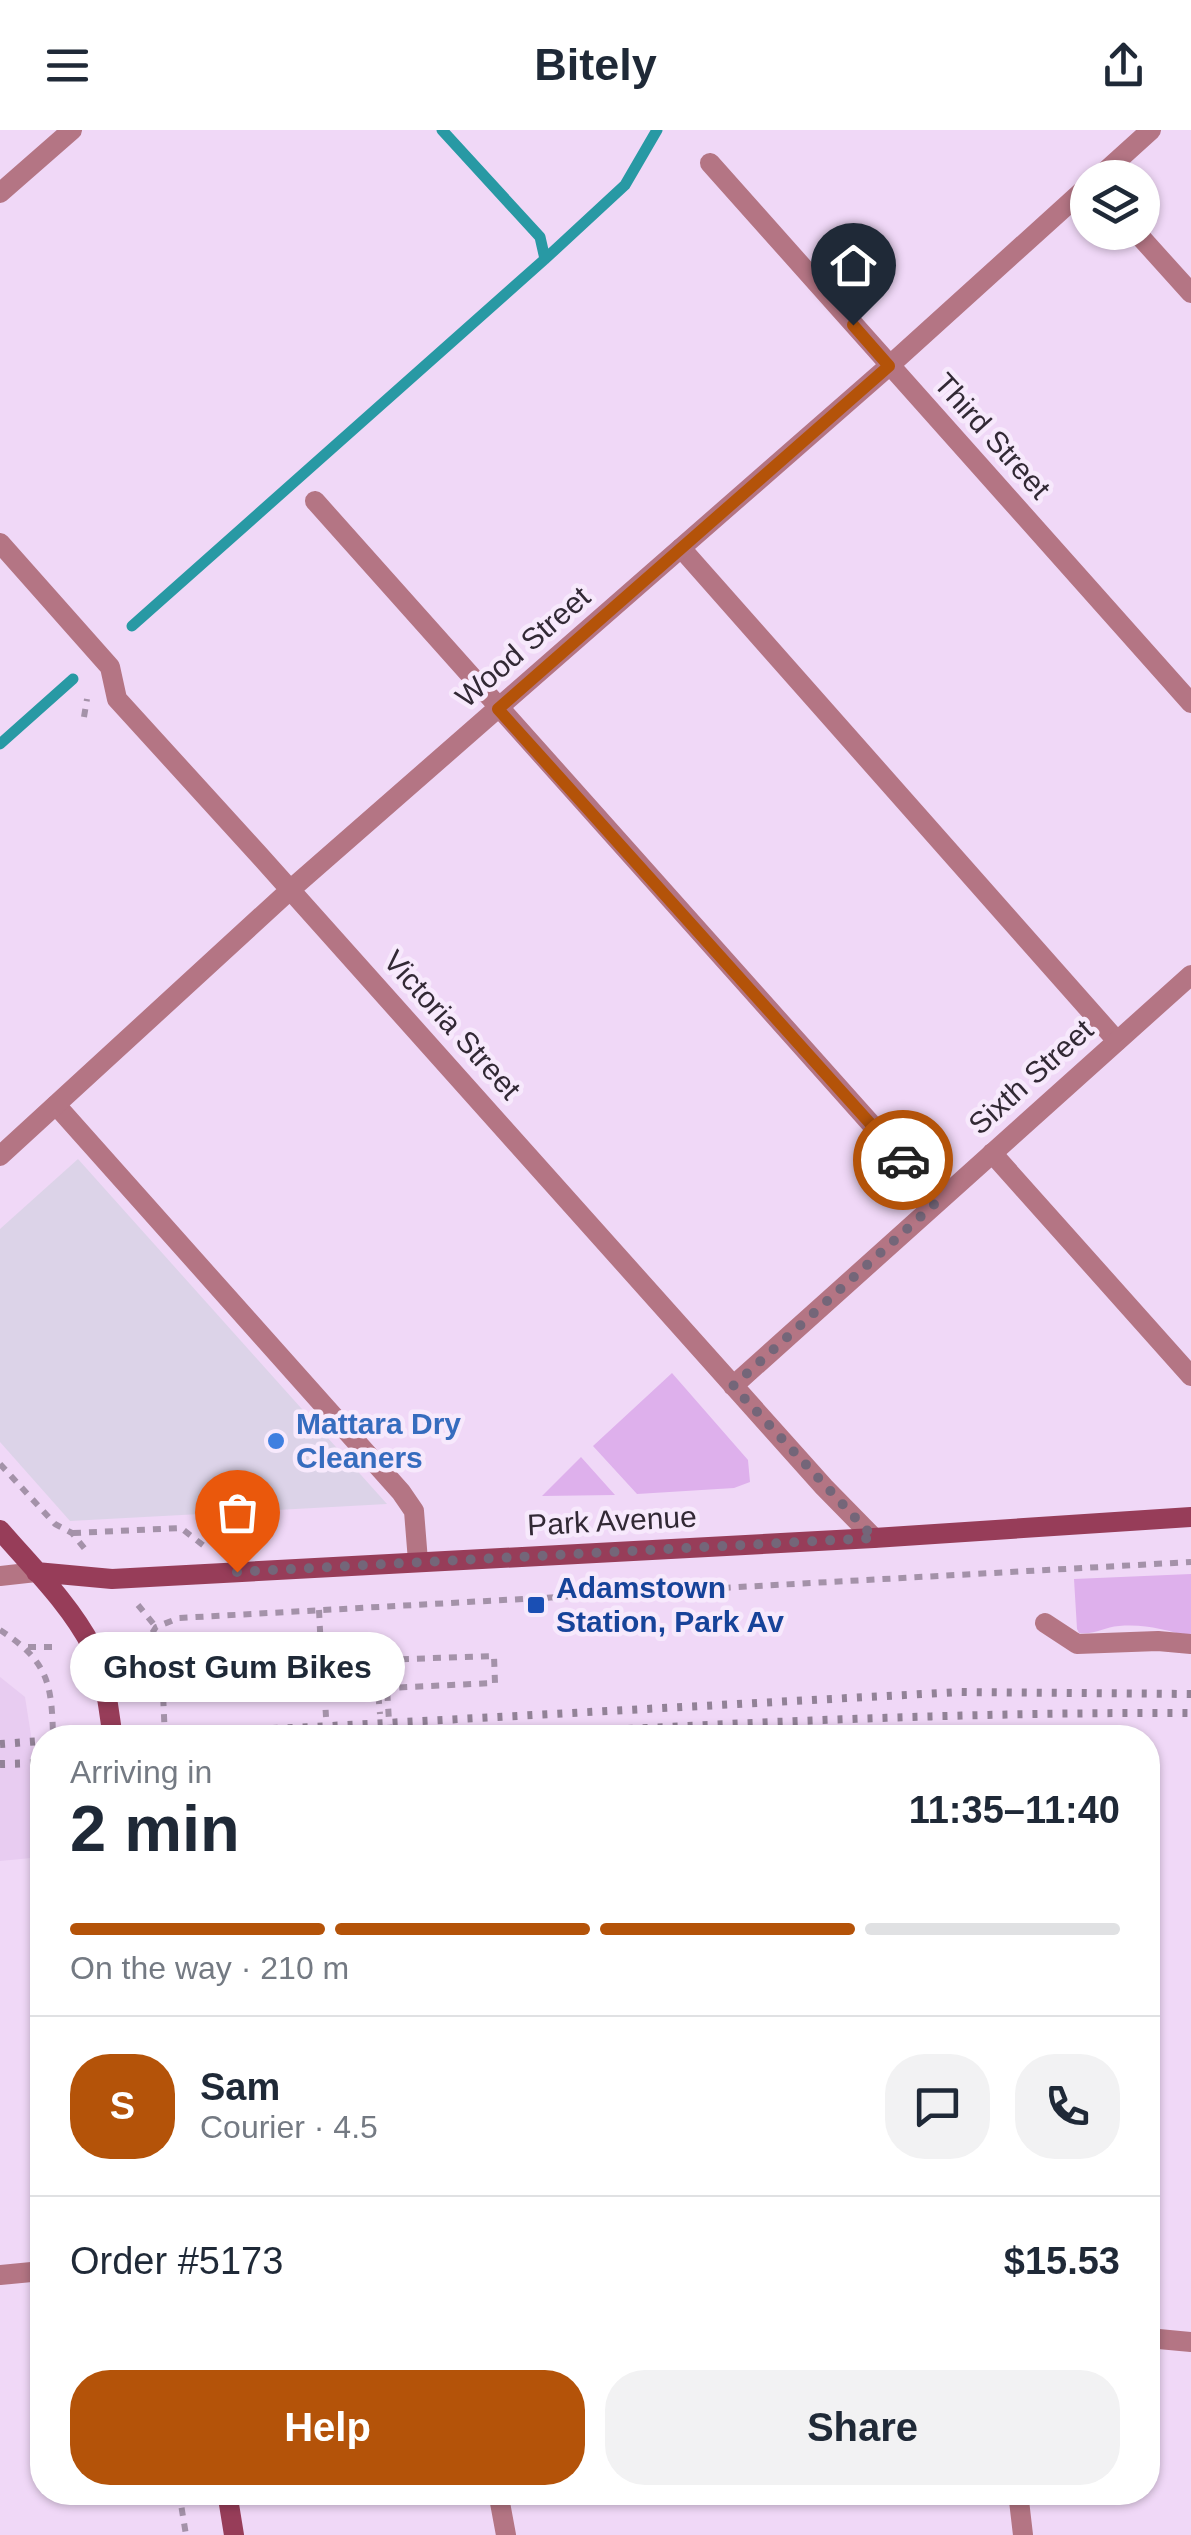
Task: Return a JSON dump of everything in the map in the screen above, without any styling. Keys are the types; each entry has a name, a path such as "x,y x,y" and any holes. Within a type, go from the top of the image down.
{"main road":[{"name":"Park Avenue","path":"36,1572 112,1578 874,1538 1191,1517"},
{"path":"0,1530 92,1646 102,1676 110,1725"},
{"path":"229,2505 234,2535"}],"street":[{"path":"0,193 72,130"},
{"path":"1118,160 1151,130"},
{"name":"Third Street","path":"710,164 1191,703"},
{"name":"Wood Street","path":"0,1156 290,890 889,366 1070,202"},
{"path":"1152,250 1191,293"},
{"path":"315,501 939,1200"},
{"name":"Victoria Street","path":"0,543 110,667 116,699 874,1538"},
{"path":"680,548 1117,1040"},
{"name":"Sixth Street","path":"733,1386 1191,974"},
{"path":"56,1105 401,1492 414,1510 418,1561"},
{"path":"992,1153 1191,1376"},
{"path":"0,1576 36,1572"},
{"path":"1045,1623 1078,1644 1191,1644"},
{"path":"0,2275 30,2272"},
{"path":"1160,2339 1191,2342"},
{"path":"500,2505 506,2535"},
{"path":"1020,2505 1023,2535"}],"path":[{"path":"84,717 88,690"},
{"path":"0,1464 54,1524 72,1533 81,1545"},
{"path":"72,1533 181,1528"},
{"path":"164,1725 163,1693 150,1670 144,1646 156,1627 179,1618 1191,1562"},
{"path":"318,1610 322,1670 270,1676 271,1690 324,1682 326,1717"},
{"path":"150,1617 156,1627"},
{"path":"0,1630 26,1647 38,1662 50,1694 52,1725"},
{"path":"321,1662 494,1656 495,1683 360,1692 378,1695"},
{"path":"377,1680 380,1714"},
{"path":"388,1688 389,1725"},
{"path":"181,2505 186,2535"}],"shaded area":[{"path":"78,1159 387,1504 70,1521 0,1442 0,1229"},
{"path":"672,1373 748,1460 750,1482 734,1488 637,1494 593,1446"},
{"path":"581,1457 615,1495 542,1496"},
{"path":"1191,1574 1191,1637 1139,1626 1079,1633 1074,1579"},
{"path":"0,1677 25,1697 30,1729 30,1858 0,1861"}],"waterway":[{"path":"442,130 540,237 545,259"},
{"path":"132,626 625,185 657,130"},
{"path":"0,744 73,679"}],"railway":[{"path":"349,1725 960,1692 1191,1694"},
{"path":"713,1725 1191,1713"},
{"path":"0,1744 30,1742"},
{"path":"0,1764 30,1763"}],"way so far":[{"path":"237,1572 874,1538 733,1386 939,1200 903,1160"}],"place":[{"name":"Mattara Dry Cleaners","path":"276,1441"},
{"name":"Ghost Gum Bikes","path":"237,1572"},
{"name":"Adamstown Station, Park Av","path":"536,1605"}],"route":[{"path":"853,325 889,366 498,709 903,1160"}]}
